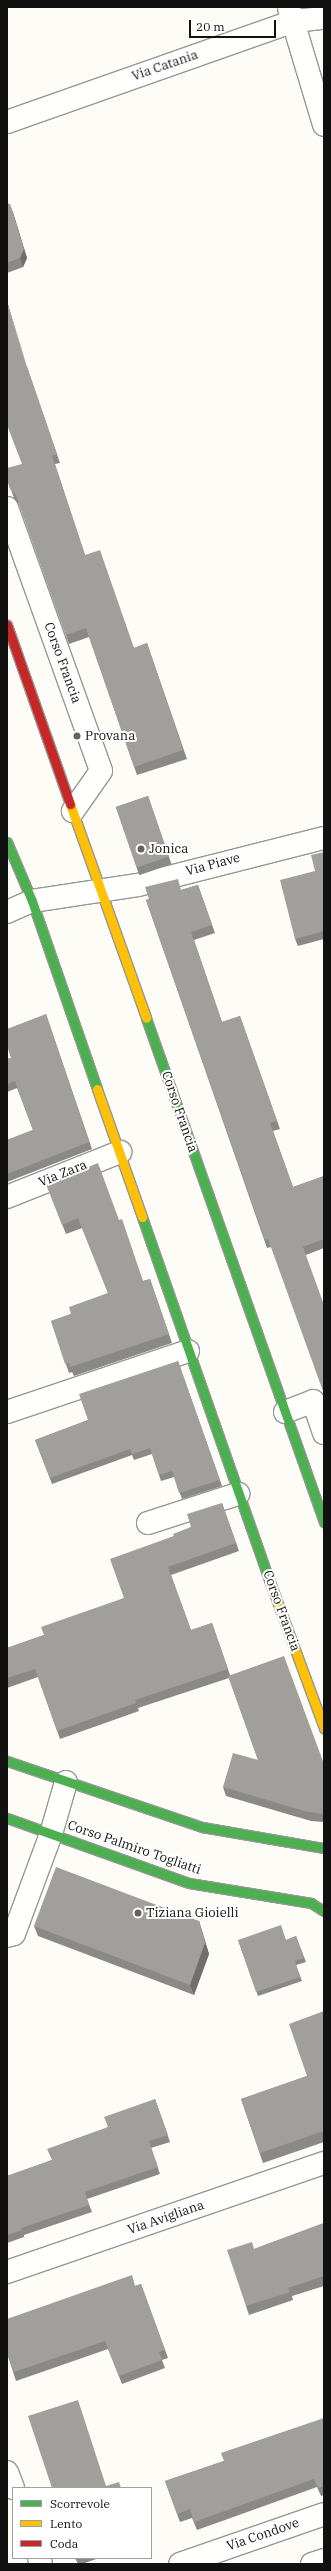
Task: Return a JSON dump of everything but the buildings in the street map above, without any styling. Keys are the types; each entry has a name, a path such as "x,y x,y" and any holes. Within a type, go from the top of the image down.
{"main road":[{"name":"Corso Francia","path":"7,625 324,1522"},
{"name":"Corso Francia","path":"7,842 32,901 238,1494 324,1728"},
{"path":"7,1761 202,1827 324,1848"},
{"name":"Corso Palmiro Togliatti","path":"7,1818 189,1883 311,1903 324,1911"}],"street":[{"name":"Via Catania","path":"7,122 291,14 324,18"},
{"path":"291,14 324,125"},
{"name":"Corso Francia","path":"7,508 101,771 73,811"},
{"name":"Via Piave","path":"7,912 32,901 144,883 324,838"},
{"name":"Via Zara","path":"7,1197 120,1152"},
{"path":"7,1412 188,1351"},
{"path":"285,1412 313,1402 324,1433"},
{"path":"148,1524 238,1494"},
{"path":"7,1936 14,1934 51,1834 66,1782"},
{"name":"Via Avigliana","path":"7,2272 324,2163"},
{"path":"7,2472 13,2487"},
{"name":"Via Condove","path":"180,2564 324,2514"},
{"path":"312,2564 324,2560"}],"traffic: fast":[{"path":"7,842 32,901 97,1089"},
{"path":"146,1018 324,1522"},
{"path":"142,1217 270,1582"},
{"path":"7,1761 202,1827 324,1848"},
{"path":"7,1818 189,1883 311,1903 324,1911"}],"traffic: slow":[{"path":"70,804 146,1018"},
{"path":"97,1089 142,1217"},
{"path":"270,1582 324,1728"}],"traffic: jam":[{"path":"7,625 70,804"}],"place":[{"name":"Provana","path":"77,736"},
{"name":"Jonica","path":"141,849"},
{"name":"Tiziana Gioielli","path":"138,1913"}]}
